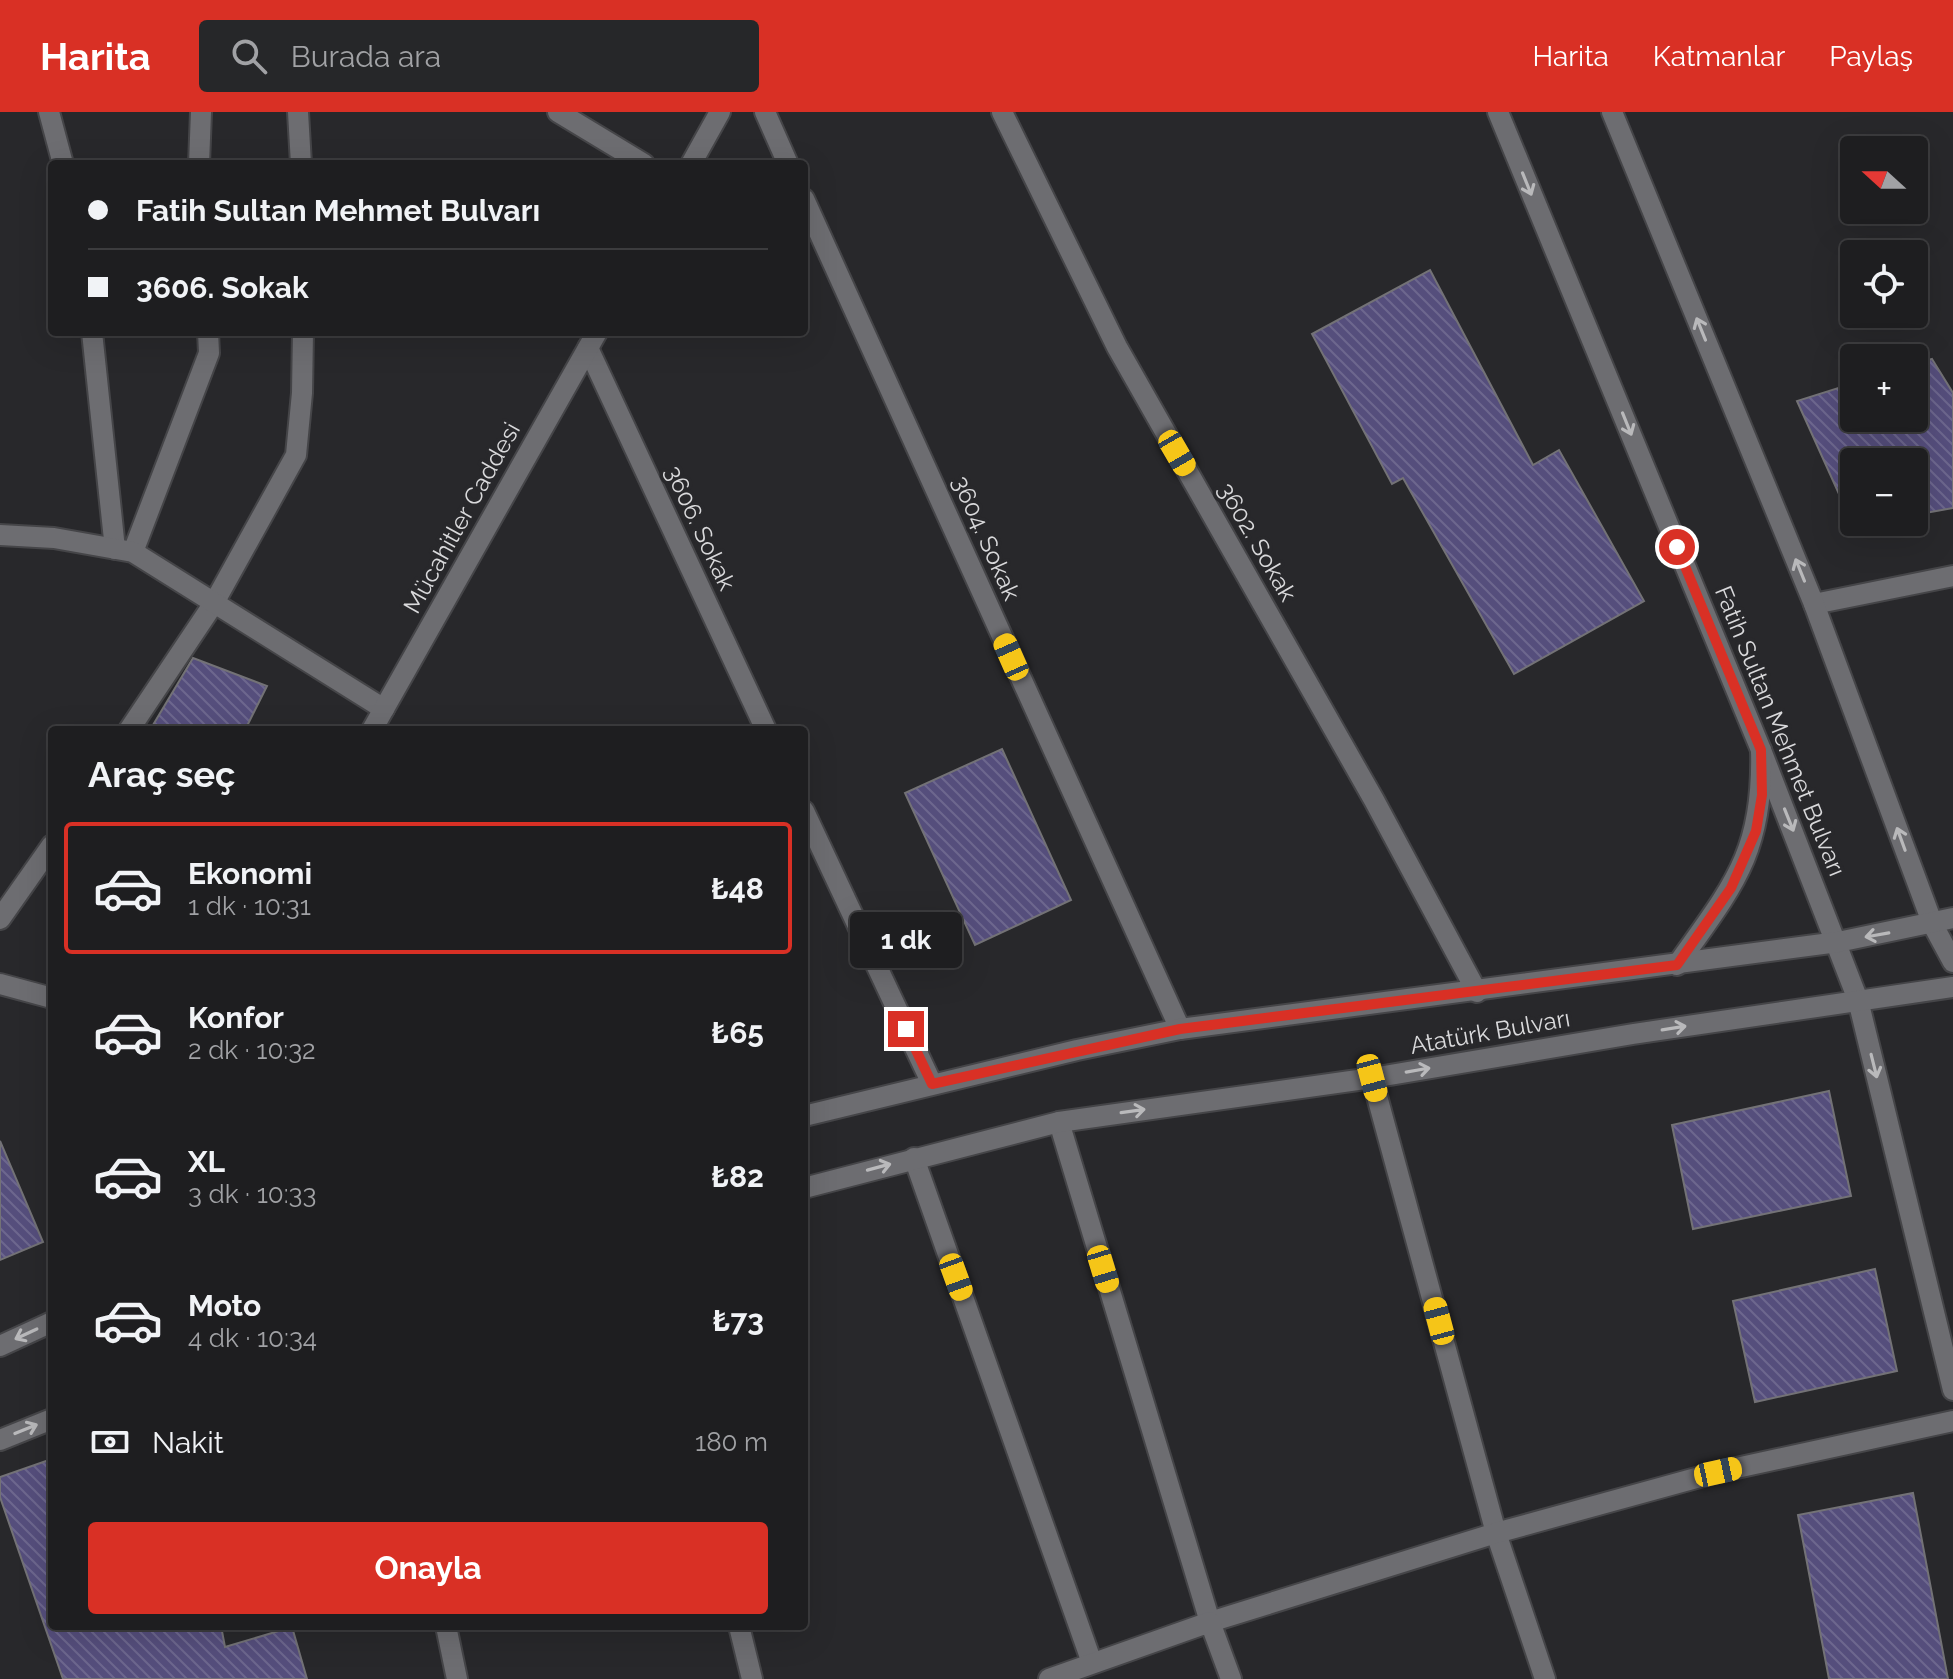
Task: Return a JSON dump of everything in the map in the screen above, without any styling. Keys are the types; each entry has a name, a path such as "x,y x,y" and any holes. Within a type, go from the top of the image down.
{"street":[{"path":"49,112 62,160"},
{"path":"199,160 201,112"},
{"path":"298,112 301,160"},
{"path":"558,112 637,160"},
{"path":"693,160 720,112"},
{"path":"765,112 786,160"},
{"name":"3602. Sokak","path":"1002,112 1117,347 1374,800 1477,992"},
{"name":"Fatih Sultan Mehmet Bulvarı","path":"1498,112 1838,942 1858,1000 1953,1390"},
{"path":"1612,112 1814,604 1933,925 1953,962"},
{"name":"3604. Sokak","path":"808,208 1180,1029"},
{"path":"93,336 124,551"},
{"path":"124,551 209,353 208,336"},
{"path":"132,726 214,603 296,455 303,336"},
{"name":"Mücahitler Caddesi","path":"374,726 592,340"},
{"name":"3606. Sokak","path":"592,340 764,726"},
{"path":"0,535 54,538 124,551 384,709"},
{"path":"1814,604 1953,576"},
{"path":"1677,965 1731,888 1756,831 1762,795 1761,750"},
{"path":"808,820 932,1084"},
{"path":"0,919 48,851"},
{"name":"Atatürk Bulvarı","path":"808,1115 1180,1029 1838,942 1933,925 1953,918"},
{"path":"0,984 48,997"},
{"name":"Atatürk Bulvarı","path":"808,1187 1059,1122 1372,1078 1953,987"},
{"path":"1372,1078 1496,1533 1545,1679"},
{"path":"1059,1122 1210,1622 1231,1679"},
{"path":"914,1158 1092,1663"},
{"path":"0,1346 48,1324"},
{"path":"0,1440 48,1421"},
{"path":"1049,1679 1210,1622 1496,1533 1718,1472 1953,1421"},
{"path":"447,1630 457,1679"},
{"path":"740,1630 752,1679"}],"building":[{"path":"1430,270 1533,465 1559,450 1644,601 1514,674 1403,478 1392,484 1312,334"},
{"path":"1932,359 1953,393 1953,508 1928,512 1928,448 1840,448 1840,496 1797,401 1840,387 1840,432 1928,432 1928,360"},
{"path":"193,658 267,686 247,726 152,726"},
{"path":"1002,749 1071,900 975,945 905,793"},
{"path":"1829,1091 1851,1196 1693,1229 1672,1125"},
{"path":"0,1141 43,1242 0,1260"},
{"path":"1875,1269 1897,1371 1755,1402 1733,1301"},
{"path":"48,1460 48,1630 222,1630 225,1647 282,1630 293,1630 307,1679 63,1679 0,1497 0,1477"},
{"path":"1913,1493 1948,1679 1829,1679 1798,1515"}],"route":[{"path":"906,1029 932,1084 1180,1029 1677,965 1731,888 1756,831 1762,795 1761,750 1677,547"}]}
